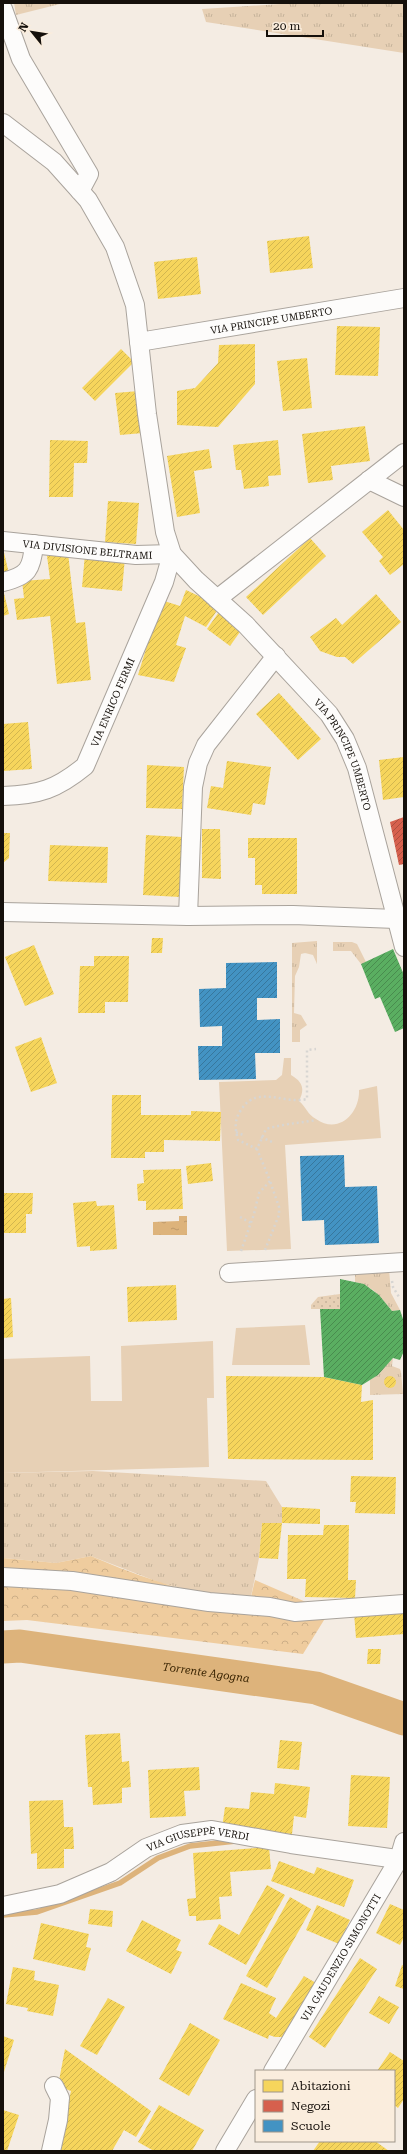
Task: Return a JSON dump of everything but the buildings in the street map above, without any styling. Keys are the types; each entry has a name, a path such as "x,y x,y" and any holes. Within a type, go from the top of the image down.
{"street":[{"path":"3,9 21,59 89,174 80,191"},
{"path":"3,123 54,162 88,200 114,246 135,305 147,414 165,532 172,554"},
{"name":"VIA PRINCIPE UMBERTO","path":"139,342 404,298"},
{"path":"217,599 404,453"},
{"path":"369,480 404,497"},
{"name":"VIA DIVISIONE BELTRAMI","path":"3,541 136,555 172,554"},
{"path":"3,582 19,578 33,563 34,544"},
{"name":"VIA PRINCIPE UMBERTO","path":"172,554 276,656 329,714 346,739 357,768 396,919 404,944"},
{"name":"VIA ENRICO FERMI","path":"3,796 47,791 68,780 85,766 164,582 172,554"},
{"path":"188,916 193,787 198,763 206,745 276,656"},
{"path":"3,912 188,916 293,915 396,919"},
{"path":"229,1272 404,1262"},
{"path":"3,1576 72,1581 209,1602 270,1607 295,1612 404,1604"},
{"name":"VIA GIUSEPPE VERDI","path":"3,1906 60,1894 111,1872 146,1848 182,1834 212,1830 291,1844 402,1860"},
{"name":"VIA GAUDENZIO SIMONOTTI","path":"274,2070 402,1860 404,1842"},
{"path":"50,2151 58,2120 60,2098 54,2086"},
{"path":"225,2151 255,2101"}],"path":[{"path":"258,1149 241,1143 236,1132 235,1124 238,1114 254,1097 278,1097 298,1101 307,1099 307,1050 316,1049"},
{"path":"265,1250 279,1215 279,1207 258,1149 261,1137 266,1129 284,1124 295,1124 316,1120"},
{"path":"236,1132 243,1135"},
{"path":"261,1137 272,1142"},
{"path":"240,1251 251,1223 259,1192 270,1181"},
{"path":"240,1217 251,1223"}],"green space":[{"path":"14,3 64,3 16,15"},
{"path":"295,3 404,3 404,53 206,22 202,9"},
{"path":"317,941 317,964 313,955 305,953 301,954 299,967 295,976 294,1013 301,1015 307,1025 300,1030 300,1042 292,1042 292,943"},
{"path":"333,942 352,942 357,944 366,962 361,964 351,951 333,951"},
{"path":"284,1058 291,1058 291,1075 298,1080 302,1086 302,1093 299,1101 311,1115 324,1123 340,1123 346,1119 352,1114 356,1106 359,1090 377,1086 381,1138 285,1145 291,1249 227,1251 219,1082 276,1080 282,1075"},
{"path":"389,1269 391,1293 400,1310 392,1311 372,1289 355,1282 355,1271"},
{"path":"340,1294 340,1309 311,1309 311,1305 318,1297"},
{"path":"305,1325 310,1365 232,1365 236,1328"},
{"path":"213,1341 214,1398 207,1398 209,1467 3,1473 3,1359 90,1356 91,1401 122,1401 121,1346"},
{"path":"393,1358 392,1366 400,1369 401,1372 403,1394 370,1395 370,1380 378,1375"},
{"path":"93,1471 266,1481 282,1507 282,1523 262,1523 259,1558 250,1601 223,1598 161,1583 91,1556 56,1563 3,1558 3,1473"},
{"path":"91,1556 149,1579 229,1599 250,1601 255,1580 329,1612 303,1654 27,1620 3,1621 3,1558 56,1563"}],"water":[{"path":"179,1216 187,1216 187,1235 153,1235 153,1222 179,1221"}],"waterway":[{"name":"Torrente Agogna","path":"3,1647 20,1646 316,1688 404,1719"},
{"path":"3,1915 37,1912 120,1883 158,1858 190,1846 236,1841"}]}
